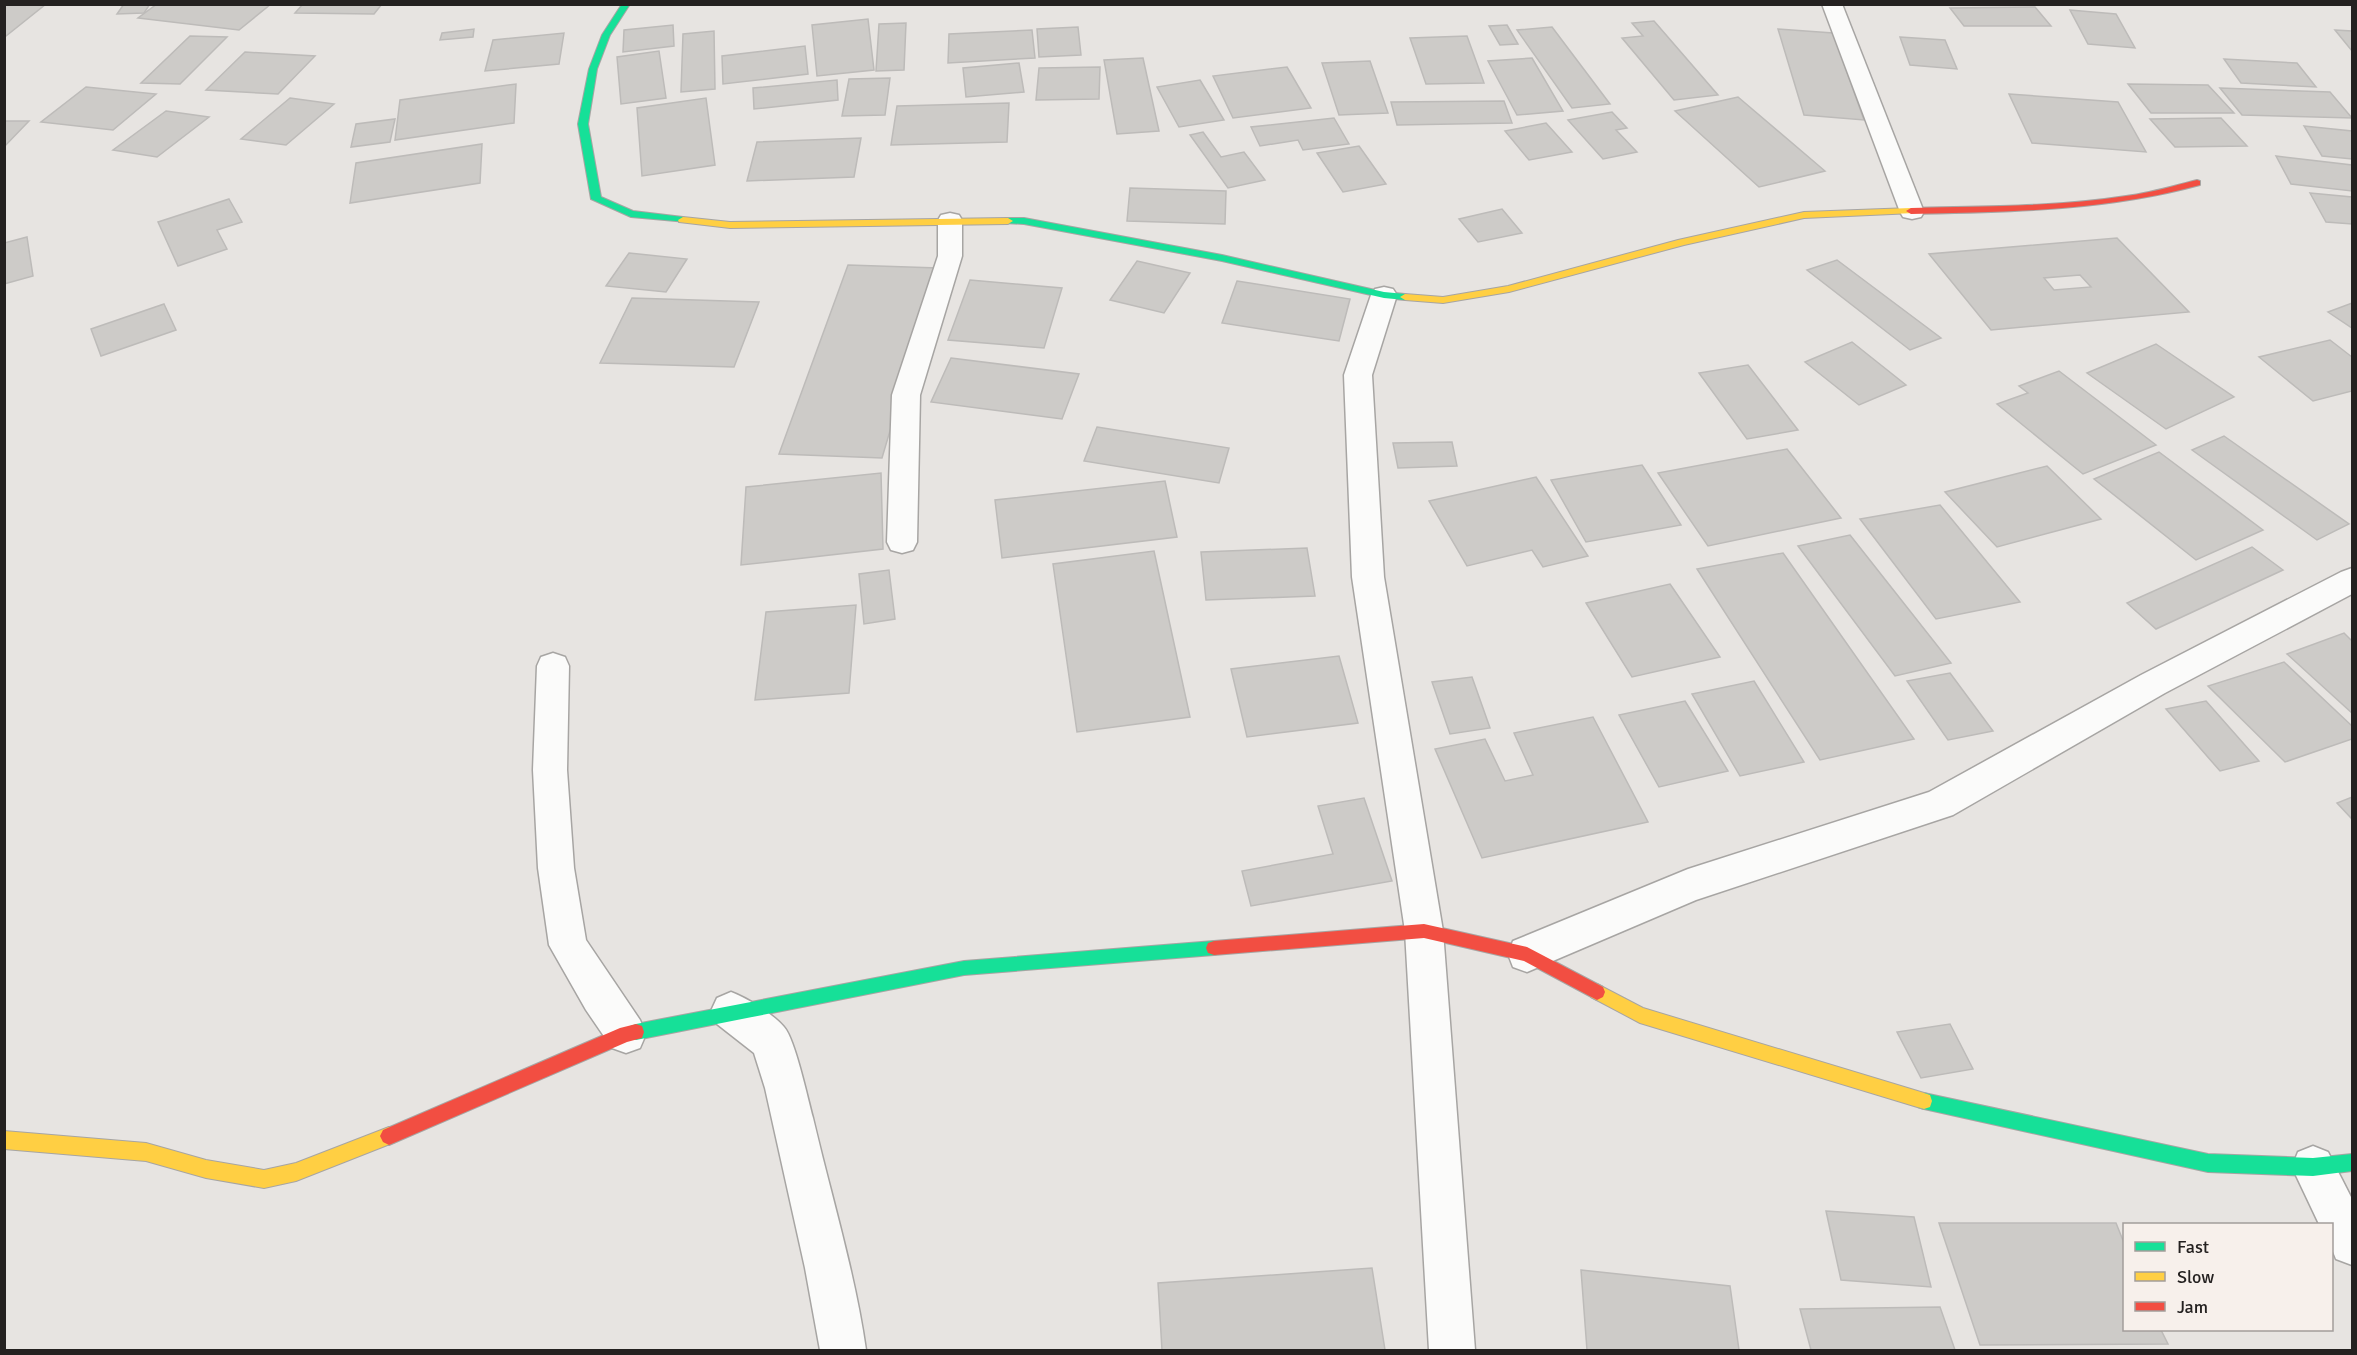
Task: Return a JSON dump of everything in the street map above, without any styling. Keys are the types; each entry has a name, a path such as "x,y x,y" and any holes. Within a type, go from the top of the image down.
{"street":[{"path":"626,4 606,34 593,69 583,124 596,199 631,214 730,225 950,220 1024,221 1222,258 1384,295 1443,300 1509,289 1682,242 1804,215 2043,207 2159,195 2197,183"},
{"path":"1832,4 1912,213"},
{"path":"902,542 906,395 950,256 950,220"},
{"path":"1384,295 1358,375 1368,577 1424,931 1452,1350"},
{"path":"1527,954 1688,886 1940,804 2153,684 2352,580"},
{"path":"553,666 550,770 556,868 568,945 626,1034"},
{"path":"4,1140 146,1152 206,1169 264,1179 296,1172 407,1129 626,1034 731,1011 964,968 1424,931 1527,954 1640,1015 1926,1102 2208,1163 2333,1165 2352,1243"},
{"path":"731,1011 771,1041 785,1088 827,1268 843,1350"}],"building":[{"path":"4,4 46,4 4,36"},
{"path":"124,4 150,4 144,13 117,14"},
{"path":"157,4 271,4 239,30 138,18"},
{"path":"303,4 382,4 374,14 295,13"},
{"path":"2035,7 2051,26 1964,26 1950,8"},
{"path":"2070,10 2116,14 2135,48 2088,44"},
{"path":"868,19 874,70 817,76 812,25"},
{"path":"1654,21 1718,95 1674,100 1622,38 1643,36 1632,23"},
{"path":"906,23 904,70 876,71 879,24"},
{"path":"673,25 674,46 623,52 624,30"},
{"path":"1507,25 1518,44 1500,45 1489,26"},
{"path":"1078,27 1081,55 1039,57 1037,29"},
{"path":"1552,27 1610,104 1572,108 1517,30"},
{"path":"474,29 473,37 440,40 442,33"},
{"path":"1778,29 1833,33 1864,120 1804,115"},
{"path":"1032,30 1035,58 948,63 949,34"},
{"path":"2335,30 2352,31 2352,51"},
{"path":"714,31 715,89 681,92 683,34"},
{"path":"564,33 559,64 485,71 493,40"},
{"path":"190,36 227,37 180,84 141,83"},
{"path":"1467,36 1484,83 1426,84 1410,38"},
{"path":"1900,37 1945,40 1957,69 1910,65"},
{"path":"805,46 808,74 723,84 722,56"},
{"path":"659,51 666,98 621,104 617,57"},
{"path":"245,52 315,56 278,94 206,90"},
{"path":"1143,58 1159,131 1117,134 1104,60"},
{"path":"1532,58 1563,111 1517,115 1488,61"},
{"path":"2224,59 2297,63 2316,87 2241,83"},
{"path":"1370,61 1388,113 1339,115 1322,63"},
{"path":"1019,63 1024,92 966,97 963,68"},
{"path":"1100,67 1099,99 1036,100 1039,68"},
{"path":"1287,67 1311,108 1233,118 1213,76"},
{"path":"890,78 885,115 842,116 849,79"},
{"path":"837,80 838,100 754,109 753,88"},
{"path":"1200,80 1224,120 1179,127 1157,87"},
{"path":"516,84 514,123 395,140 400,100"},
{"path":"2128,84 2208,85 2234,113 2151,113"},
{"path":"86,87 156,94 113,130 41,122"},
{"path":"2220,88 2330,92 2352,118 2242,115"},
{"path":"2009,94 2118,102 2146,152 2032,143"},
{"path":"1738,97 1825,171 1759,187 1675,111"},
{"path":"290,98 334,104 286,145 241,139"},
{"path":"706,98 715,165 642,176 637,108"},
{"path":"1504,101 1512,123 1397,125 1391,102"},
{"path":"1009,103 1007,142 891,145 897,106"},
{"path":"166,111 209,117 157,157 113,150"},
{"path":"1612,112 1627,128 1616,130 1637,152 1603,159 1568,120"},
{"path":"1334,118 1349,144 1303,150 1298,140 1260,146 1251,127"},
{"path":"2221,118 2247,146 2175,147 2150,119"},
{"path":"395,119 390,142 351,147 356,124"},
{"path":"4,121 29,121 4,147"},
{"path":"1546,123 1572,152 1529,160 1505,131"},
{"path":"2304,126 2352,131 2352,159 2322,156"},
{"path":"1203,132 1221,157 1244,152 1265,180 1228,188 1190,135"},
{"path":"861,138 854,177 747,181 757,142"},
{"path":"482,144 480,183 350,203 356,163"},
{"path":"1359,146 1386,184 1343,192 1317,153"},
{"path":"2276,156 2352,165 2352,191 2291,184"},
{"path":"1130,188 1226,191 1225,224 1127,221"},
{"path":"2310,193 2352,197 2352,224 2326,222"},
{"path":"229,199 242,222 217,230 227,249 178,266 158,222"},
{"path":"1502,209 1522,233 1478,242 1459,219"},
{"path":"27,237 33,276 4,284 4,243"},
{"path":"2117,238 2189,312 1991,330 1929,254","holes":["2080,275 2091,287 2054,290 2044,278"]},
{"path":"629,253 687,259 666,292 606,286"},
{"path":"1837,260 1941,338 1910,350 1807,270"},
{"path":"1137,261 1190,273 1164,313 1110,300"},
{"path":"848,265 938,268 882,458 779,454"},
{"path":"970,280 1062,288 1044,348 948,340"},
{"path":"1237,281 1350,299 1339,341 1222,323"},
{"path":"632,298 759,302 734,367 600,363"},
{"path":"2352,303 2352,328 2328,312"},
{"path":"164,304 176,330 101,356 91,329"},
{"path":"2330,340 2352,357 2352,391 2313,401 2259,357"},
{"path":"1852,342 1906,385 1859,405 1805,362"},
{"path":"2156,344 2234,397 2166,429 2087,373"},
{"path":"951,358 1079,374 1062,419 931,402"},
{"path":"1748,365 1798,430 1747,439 1699,373"},
{"path":"2059,371 2156,445 2083,474 1997,404 2028,393 2019,386"},
{"path":"1097,427 1229,448 1219,483 1084,461"},
{"path":"2224,436 2349,524 2317,540 2192,450"},
{"path":"1452,442 1457,466 1398,468 1393,443"},
{"path":"1787,449 1841,518 1708,546 1658,473"},
{"path":"2159,452 2263,530 2196,560 2094,479"},
{"path":"1642,465 1681,525 1586,542 1551,480"},
{"path":"2047,466 2101,519 1997,547 1945,492"},
{"path":"881,473 883,549 741,565 746,487"},
{"path":"1536,477 1588,556 1543,567 1532,550 1467,566 1429,501"},
{"path":"1165,481 1177,537 1002,558 995,500"},
{"path":"1940,505 2020,602 1936,619 1860,519"},
{"path":"1850,535 1951,663 1895,676 1798,546"},
{"path":"2252,547 2283,570 2156,629 2127,603"},
{"path":"1307,548 1315,596 1206,600 1201,552"},
{"path":"1154,551 1190,717 1077,732 1053,564"},
{"path":"1783,553 1914,739 1820,760 1697,569"},
{"path":"889,570 895,619 864,624 859,574"},
{"path":"1670,584 1720,657 1632,677 1586,603"},
{"path":"856,605 849,693 755,700 766,612"},
{"path":"2344,633 2352,641 2352,713 2287,654"},
{"path":"1339,656 1358,723 1247,737 1231,669"},
{"path":"2284,662 2352,726 2352,739 2285,762 2208,686"},
{"path":"1950,673 1993,731 1948,740 1907,681"},
{"path":"1472,677 1490,728 1450,734 1432,682"},
{"path":"1754,681 1804,762 1740,776 1692,694"},
{"path":"1685,701 1728,771 1659,787 1619,715"},
{"path":"2206,701 2259,761 2220,771 2166,709"},
{"path":"1593,717 1648,822 1482,858 1435,749 1485,739 1505,781 1533,775 1514,733"},
{"path":"2352,797 2352,819 2337,803"},
{"path":"1364,798 1392,881 1251,906 1242,871 1333,854 1318,806"},
{"path":"1950,1024 1973,1069 1921,1078 1897,1032"},
{"path":"1826,1211 1914,1217 1931,1287 1841,1280"},
{"path":"1939,1223 2116,1223 2123,1240 2123,1331 2162,1331 2168,1344 1980,1345"},
{"path":"1372,1268 1385,1350 1162,1350 1158,1283"},
{"path":"1581,1270 1730,1286 1739,1350 1587,1350"},
{"path":"1940,1307 1955,1350 1811,1350 1800,1309"}],"traffic: fast":[{"path":"626,4 606,35 593,69 583,124 596,199 631,214 683,220"},
{"path":"1008,221 1024,221 1222,258 1384,295 1405,297"},
{"path":"636,1032 964,968 1214,948"},
{"path":"1924,1101 2208,1163 2313,1167 2352,1163"}],"traffic: slow":[{"path":"1405,297 1443,300 1509,289 1682,242 1804,215 1911,211"},
{"path":"683,220 730,225 1008,221"},
{"path":"1597,992 1640,1015 1924,1101"},
{"path":"4,1140 146,1152 206,1169 264,1179 296,1172 389,1136"}],"traffic: jam":[{"path":"1911,211 2092,204 2127,199 2197,183"},
{"path":"1214,948 1424,931 1527,954 1597,992"},
{"path":"389,1136 626,1034 636,1032"}]}
